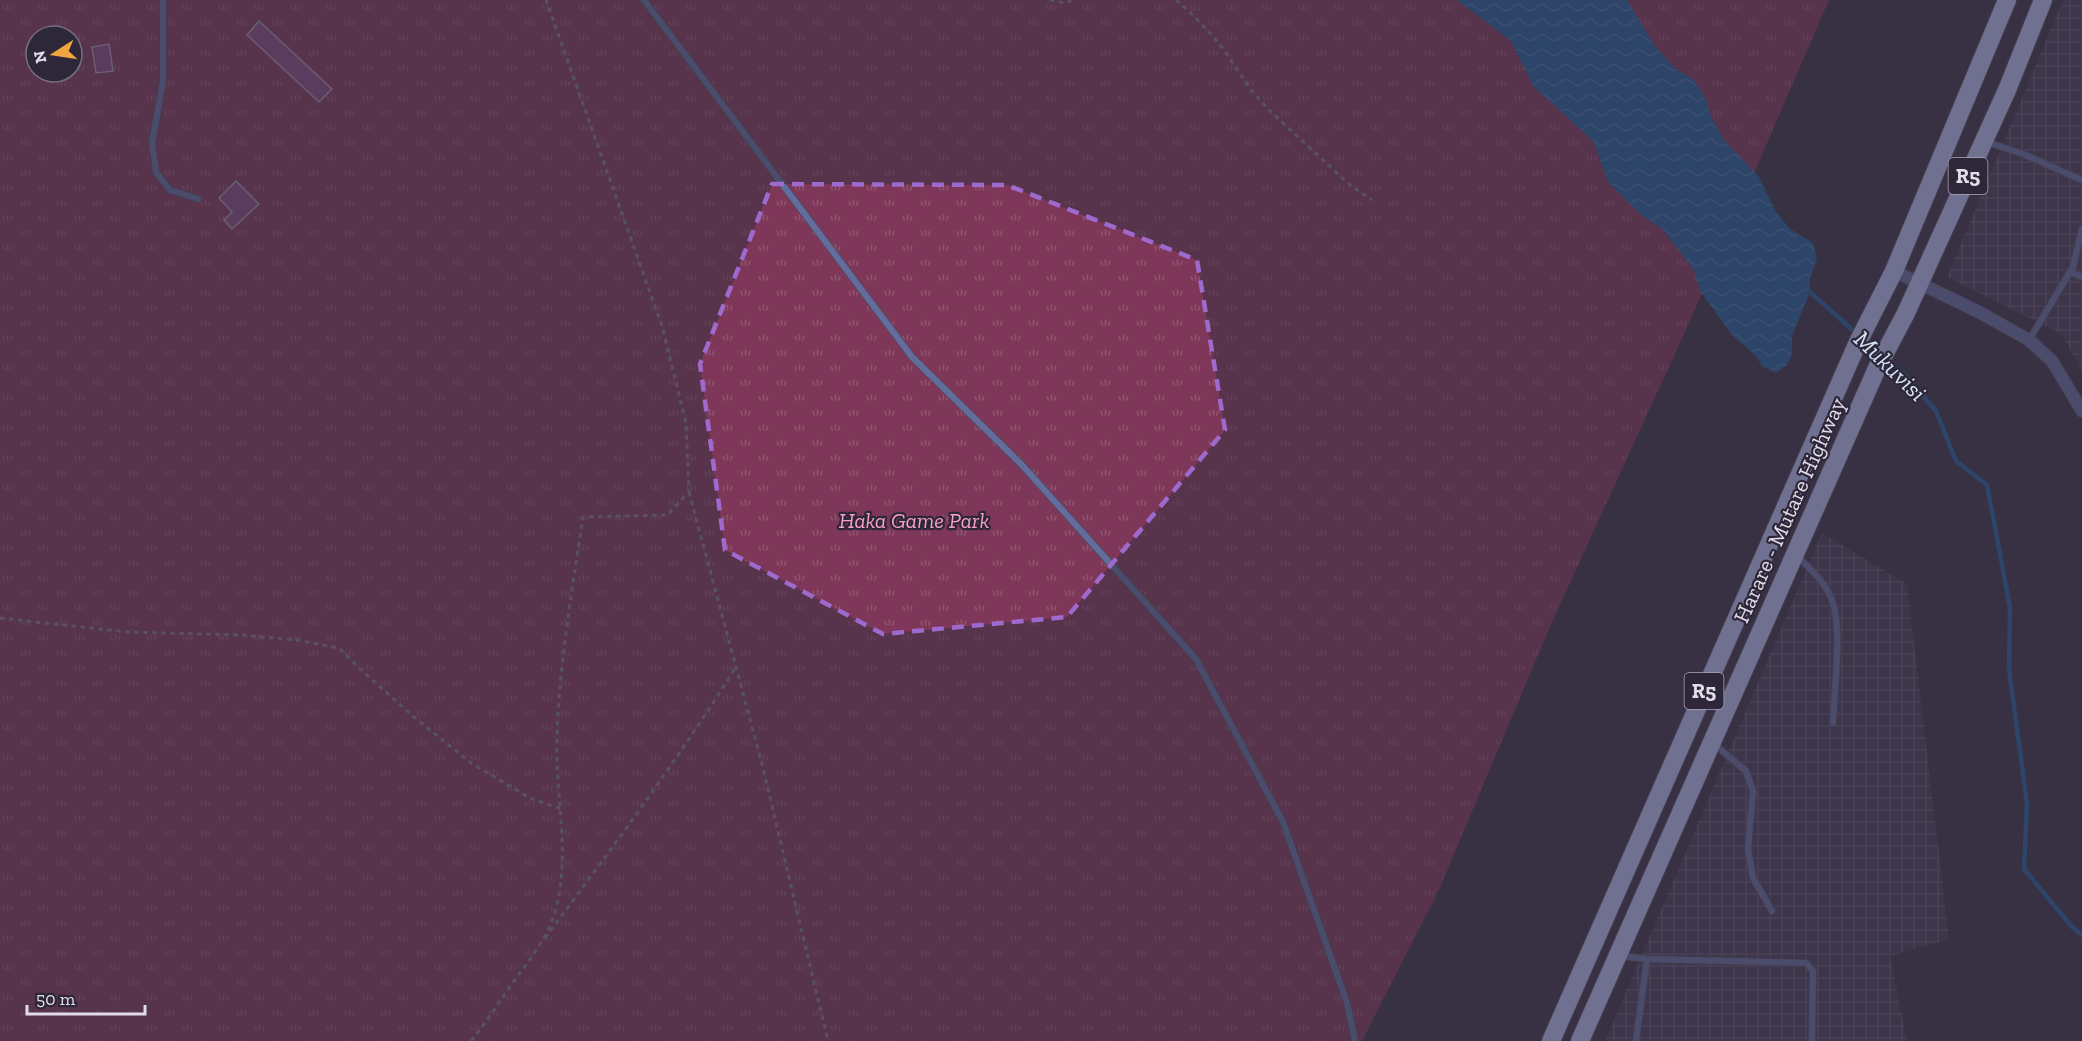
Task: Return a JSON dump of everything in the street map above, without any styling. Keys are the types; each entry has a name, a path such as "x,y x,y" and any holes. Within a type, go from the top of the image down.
{"highway":[{"name":"Harare - Mutare Highway","path":"1551,1041 1861,336 1894,271 2007,0"},
{"name":"Harare - Mutare Highway","path":"1580,1041 1882,358 1920,283 1984,141 2043,0"}],"street":[{"path":"1894,271 1979,312 2030,340 2052,361 2082,411"}],"lane":[{"path":"163,0 163,81 152,143 156,172 170,190 198,199"},
{"path":"644,0 912,357 1022,465 1196,659 1284,822 1347,1003 1355,1041"},
{"path":"1984,141 2023,154 2082,180"},
{"path":"2030,340 2071,272 2082,229"},
{"path":"2071,272 2082,277"},
{"path":"1796,555 1821,581 1833,602 1837,629 1833,723"},
{"path":"1713,743 1746,771 1753,791 1748,849 1753,878 1772,911"},
{"path":"1618,956 1806,963 1813,971 1812,1041"},
{"path":"1636,1041 1647,958"}],"path":[{"path":"546,0 662,326 686,423 689,492 762,764 828,1041"},
{"path":"1050,0 1065,3 1074,0"},
{"path":"1176,0 1194,15 1224,50 1241,76 1267,108 1352,186 1372,200"},
{"path":"541,945 553,919 560,895 562,872 557,746 558,700 561,658 584,517 667,515 689,492"},
{"path":"0,618 127,632 241,635 296,640 339,648 414,717 471,763 530,798 561,809"},
{"path":"471,1041 632,822 703,720 736,667"}],"highlighted area":[{"path":"772,184 1007,185 1197,260 1225,430 1067,617 883,634 725,550 700,364"}],"shaded area":[{"path":"2063,0 2082,0 2082,371 2061,334 1947,277"},
{"path":"1822,533 1907,584 1949,939 1890,956 1907,1041 1605,1041"}],"green space":[{"name":"Haka Game Park","path":"0,0 1829,0 1689,323 1552,622 1438,892 1362,1041 0,1041"}],"water":[{"path":"1457,0 1627,0 1655,46 1676,69 1693,79 1706,99 1711,116 1724,140 1759,177 1776,212 1790,229 1813,243 1817,259 1810,278 1810,292 1792,336 1792,354 1787,365 1776,373 1762,366 1756,356 1732,335 1700,291 1694,270 1663,230 1639,213 1608,182 1593,141 1533,86 1511,41"}],"building":[{"path":"259,21 332,89 319,102 247,35"},
{"path":"109,44 113,71 96,73 92,47"},
{"path":"236,181 259,204 232,229 224,220 232,212 219,198"}],"waterway":[{"name":"Mukuvisi","path":"1810,292 1857,334"},
{"name":"Mukuvisi","path":"1864,339 1880,353"},
{"name":"Mukuvisi","path":"1886,359 1907,377 1936,411 1956,461 1987,485 2010,607 2009,669 2027,804 2024,869 2072,927 2082,935"}]}
